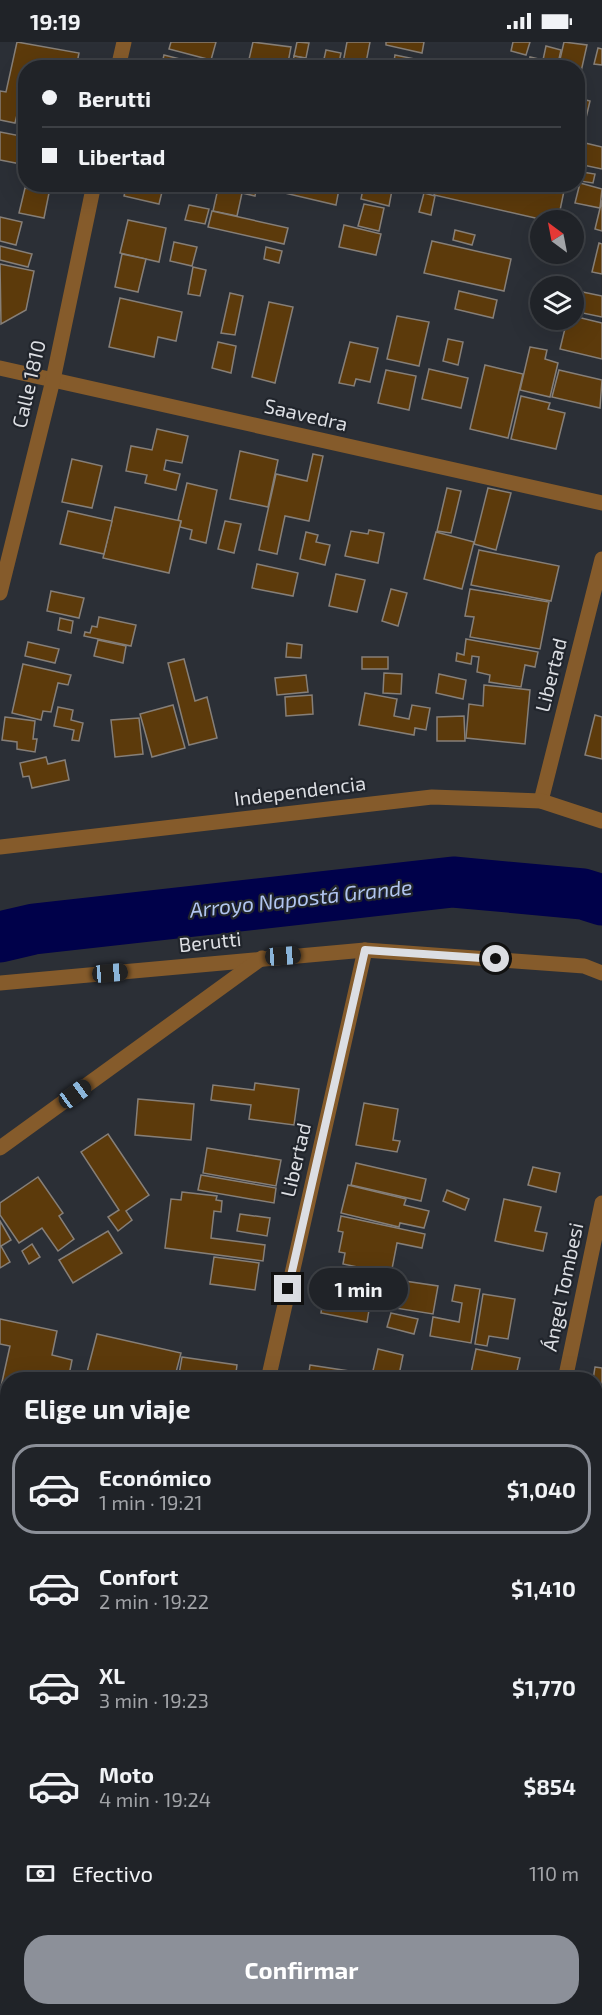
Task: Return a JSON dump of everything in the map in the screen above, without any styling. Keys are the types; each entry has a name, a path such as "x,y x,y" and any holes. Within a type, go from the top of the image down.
{"street":[{"path":"120,60 124,42"},
{"name":"Calle 1810","path":"0,593 53,380 92,192"},
{"name":"Saavedra","path":"0,368 602,503"},
{"name":"Libertad","path":"541,801 602,559"},
{"name":"Independencia","path":"0,847 432,797 541,801 602,821"},
{"name":"Libertad","path":"270,1372 365,950"},
{"name":"Berutti","path":"0,983 263,957 365,950 584,966 602,973"},
{"path":"0,1148 263,957"},
{"name":"Ángel Tombesi","path":"567,1372 602,1203"}],"building":[{"path":"17,42 79,53 78,60 18,60 18,111 15,123 0,120 0,91 6,92"},
{"path":"171,42 216,42 211,60 169,49"},
{"path":"253,42 291,47 289,60 249,60"},
{"path":"297,42 309,43 306,58 294,56"},
{"path":"347,42 370,42 367,60 344,60"},
{"path":"386,42 424,42 422,53 386,45"},
{"path":"513,42 530,42 526,55 511,51"},
{"path":"564,42 587,45 584,60 560,60"},
{"path":"546,46 561,50 559,60 543,60"},
{"path":"598,48 602,49 602,65 594,64"},
{"path":"326,50 341,53 340,60 324,60"},
{"path":"164,55 184,60 163,60"},
{"path":"395,55 420,60 394,60"},
{"path":"294,56 309,59 309,60 293,60"},
{"path":"585,100 590,101 585,122"},
{"path":"0,132 18,135 18,163 0,160"},
{"path":"585,143 602,147 602,169 585,165"},
{"path":"585,172 595,174 593,183 585,182"},
{"path":"585,184 602,189 600,208 575,203 578,192 585,192"},
{"path":"24,192 49,193 44,218 19,213"},
{"path":"125,192 162,192 159,204 124,196"},
{"path":"217,192 256,192 255,196 242,193 237,216 213,211"},
{"path":"280,192 338,192 336,205"},
{"path":"362,192 392,192 389,206 361,199"},
{"path":"435,192 564,192 560,210 530,210 530,217 434,195"},
{"path":"424,193 435,196 431,215 419,212"},
{"path":"602,200 602,231 595,229"},
{"path":"364,204 384,208 379,231 358,226"},
{"path":"189,205 209,209 205,224 185,220"},
{"path":"212,211 288,228 284,244 208,227"},
{"path":"0,217 22,222 16,245 0,241"},
{"path":"128,220 166,228 159,262 120,253"},
{"path":"344,225 381,234 376,255 339,247"},
{"path":"455,230 475,235 472,245 453,240"},
{"path":"432,241 511,259 504,291 424,273"},
{"path":"174,242 197,247 192,266 170,261"},
{"path":"599,243 602,244 602,274 592,272"},
{"path":"0,246 32,254 28,267 0,260"},
{"path":"266,247 282,251 279,263 264,259"},
{"path":"122,254 146,259 138,292 115,287"},
{"path":"0,264 34,271 26,310 1,324"},
{"path":"193,267 206,270 200,296 188,294"},
{"path":"459,291 497,300 493,318 455,309"},
{"path":"584,292 602,296 602,317 584,313"},
{"path":"230,293 243,296 235,335 221,333"},
{"path":"120,298 182,312 176,341 158,337 154,357 109,347"},
{"path":"269,302 293,307 275,383 252,377"},
{"path":"397,316 429,322 419,366 387,359"},
{"path":"584,319 602,323 602,359 560,349 565,330 584,330"},
{"path":"448,339 463,342 458,365 443,361"},
{"path":"218,342 236,346 231,373 212,368"},
{"path":"350,342 378,348 370,382 356,379 354,386 339,383"},
{"path":"530,347 547,350 545,359 558,363 550,397 520,390"},
{"path":"485,365 523,374 508,438 470,429"},
{"path":"429,369 468,378 461,408 422,399"},
{"path":"386,370 416,376 409,410 378,403"},
{"path":"559,370 602,380 600,408 552,397"},
{"path":"521,396 550,403 548,409 565,413 556,449 511,439"},
{"path":"157,429 188,436 182,463 166,460 164,470 180,474 176,490 145,483 147,475 126,471 131,446 152,450"},
{"path":"240,451 278,460 268,507 230,499"},
{"path":"313,454 323,456 309,521 285,516 277,554 259,550 276,474 307,481"},
{"path":"72,459 102,466 92,508 62,502"},
{"path":"187,483 217,490 206,543 190,539 192,530 180,527 181,521 178,520"},
{"path":"447,488 461,491 451,533 437,531"},
{"path":"488,488 511,493 496,550 474,544"},
{"path":"115,507 181,521 169,573 103,558"},
{"path":"68,511 112,521 104,554 60,544"},
{"path":"225,521 241,524 234,553 218,549"},
{"path":"369,530 384,533 378,563 345,556 351,531 368,534"},
{"path":"306,532 318,535 316,542 330,545 325,565 300,559"},
{"path":"436,532 474,542 462,589 424,579"},
{"path":"479,550 559,566 551,601 471,585"},
{"path":"257,564 298,573 293,596 252,588"},
{"path":"336,574 365,580 357,612 329,606"},
{"path":"391,589 407,593 398,626 382,621"},
{"path":"470,589 549,602 540,649 470,637 474,617 465,616"},
{"path":"51,591 84,598 79,618 47,611"},
{"path":"99,617 136,625 131,646 84,636 85,632 90,633 92,626 97,627"},
{"path":"60,618 73,621 71,633 58,630"},
{"path":"466,639 538,652 535,667 525,665 521,687 489,682 490,675 477,672 479,657 472,656 471,664 456,661 457,653 464,655"},
{"path":"98,640 126,646 123,663 94,656"},
{"path":"28,642 59,649 55,663 25,656"},
{"path":"287,643 302,645 301,658 286,657"},
{"path":"362,657 388,657 388,669 362,669"},
{"path":"184,659 195,701 207,697 217,738 189,745 168,663"},
{"path":"23,664 71,675 68,685 58,683 51,712 43,711 41,720 12,713"},
{"path":"384,673 402,674 401,694 383,693"},
{"path":"439,674 466,680 463,699 436,693"},
{"path":"306,675 308,692 277,695 275,678"},
{"path":"484,685 530,690 525,744 466,738 469,704 483,706"},
{"path":"365,693 397,699 394,716 409,719 412,705 430,708 426,730 415,728 414,735 359,725"},
{"path":"312,695 313,714 286,716 285,697"},
{"path":"173,705 185,748 152,757 140,714"},
{"path":"58,707 73,710 71,720 83,723 79,741 72,740 74,730 54,726"},
{"path":"595,715 602,717 602,759 585,755"},
{"path":"464,716 465,741 437,741 437,717"},
{"path":"5,717 35,721 33,739 37,739 35,752 17,749 17,742 2,740"},
{"path":"139,718 143,754 115,757 111,720"},
{"path":"46,757 48,764 65,760 69,780 32,788 29,776 23,777 20,763"},
{"path":"255,1083 299,1089 294,1125 249,1119 251,1105 211,1100 213,1085 254,1090"},
{"path":"138,1099 194,1104 191,1140 135,1135"},
{"path":"364,1103 398,1109 393,1140 400,1141 397,1152 356,1145"},
{"path":"108,1134 149,1195 126,1211 132,1220 118,1231 108,1217 119,1210 81,1152"},
{"path":"207,1148 281,1160 276,1186 203,1173"},
{"path":"356,1163 426,1179 421,1201 351,1185"},
{"path":"533,1167 560,1173 556,1192 528,1185"},
{"path":"201,1175 276,1188 274,1203 198,1190"},
{"path":"38,1177 63,1213 59,1216 74,1239 58,1251 42,1228 19,1243 0,1215 0,1203"},
{"path":"348,1185 406,1199 404,1205 429,1211 424,1228 400,1223 399,1227 341,1213"},
{"path":"447,1190 469,1199 465,1210 443,1201"},
{"path":"182,1192 217,1196 216,1200 222,1201 221,1212 214,1211 211,1238 265,1245 263,1261 165,1248 171,1199 181,1200"},
{"path":"504,1199 541,1207 535,1231 547,1233 543,1251 495,1241"},
{"path":"240,1214 270,1218 267,1236 237,1231"},
{"path":"341,1216 425,1234 422,1248 397,1243 391,1274 343,1264 345,1253 339,1252 343,1232 338,1231"},
{"path":"0,1221 11,1240 1,1246 10,1262 0,1268"},
{"path":"108,1231 122,1253 73,1283 59,1260"},
{"path":"32,1244 40,1257 29,1264 22,1251"},
{"path":"214,1257 259,1263 255,1290 210,1284"},
{"path":"328,1271 361,1277 359,1291 352,1290 350,1301 370,1304 367,1322 321,1313"},
{"path":"391,1279 438,1286 433,1314 395,1308 399,1290 390,1288"},
{"path":"455,1285 480,1289 471,1343 430,1336 433,1317 459,1322 462,1303 452,1301"},
{"path":"483,1294 515,1299 508,1339 489,1336 487,1346 475,1344"},
{"path":"391,1313 418,1319 414,1334 387,1327"},
{"path":"0,1319 57,1331 52,1355 72,1360 70,1372 4,1372 10,1346 0,1344"},
{"path":"97,1334 181,1353 176,1372 87,1372"},
{"path":"378,1349 403,1355 400,1372 373,1372"},
{"path":"476,1349 520,1358 517,1372 471,1372"},
{"path":"182,1357 237,1365 236,1372 179,1372"},
{"path":"310,1365 356,1372 309,1372"},
{"path":"595,1367 602,1368 602,1372 594,1372"}],"waterway":[{"name":"Arroyo Napostá Grande","path":"0,937 34,929 453,882 583,894 602,900"}],"route":[{"path":"288,1289 365,950 496,959"}]}
